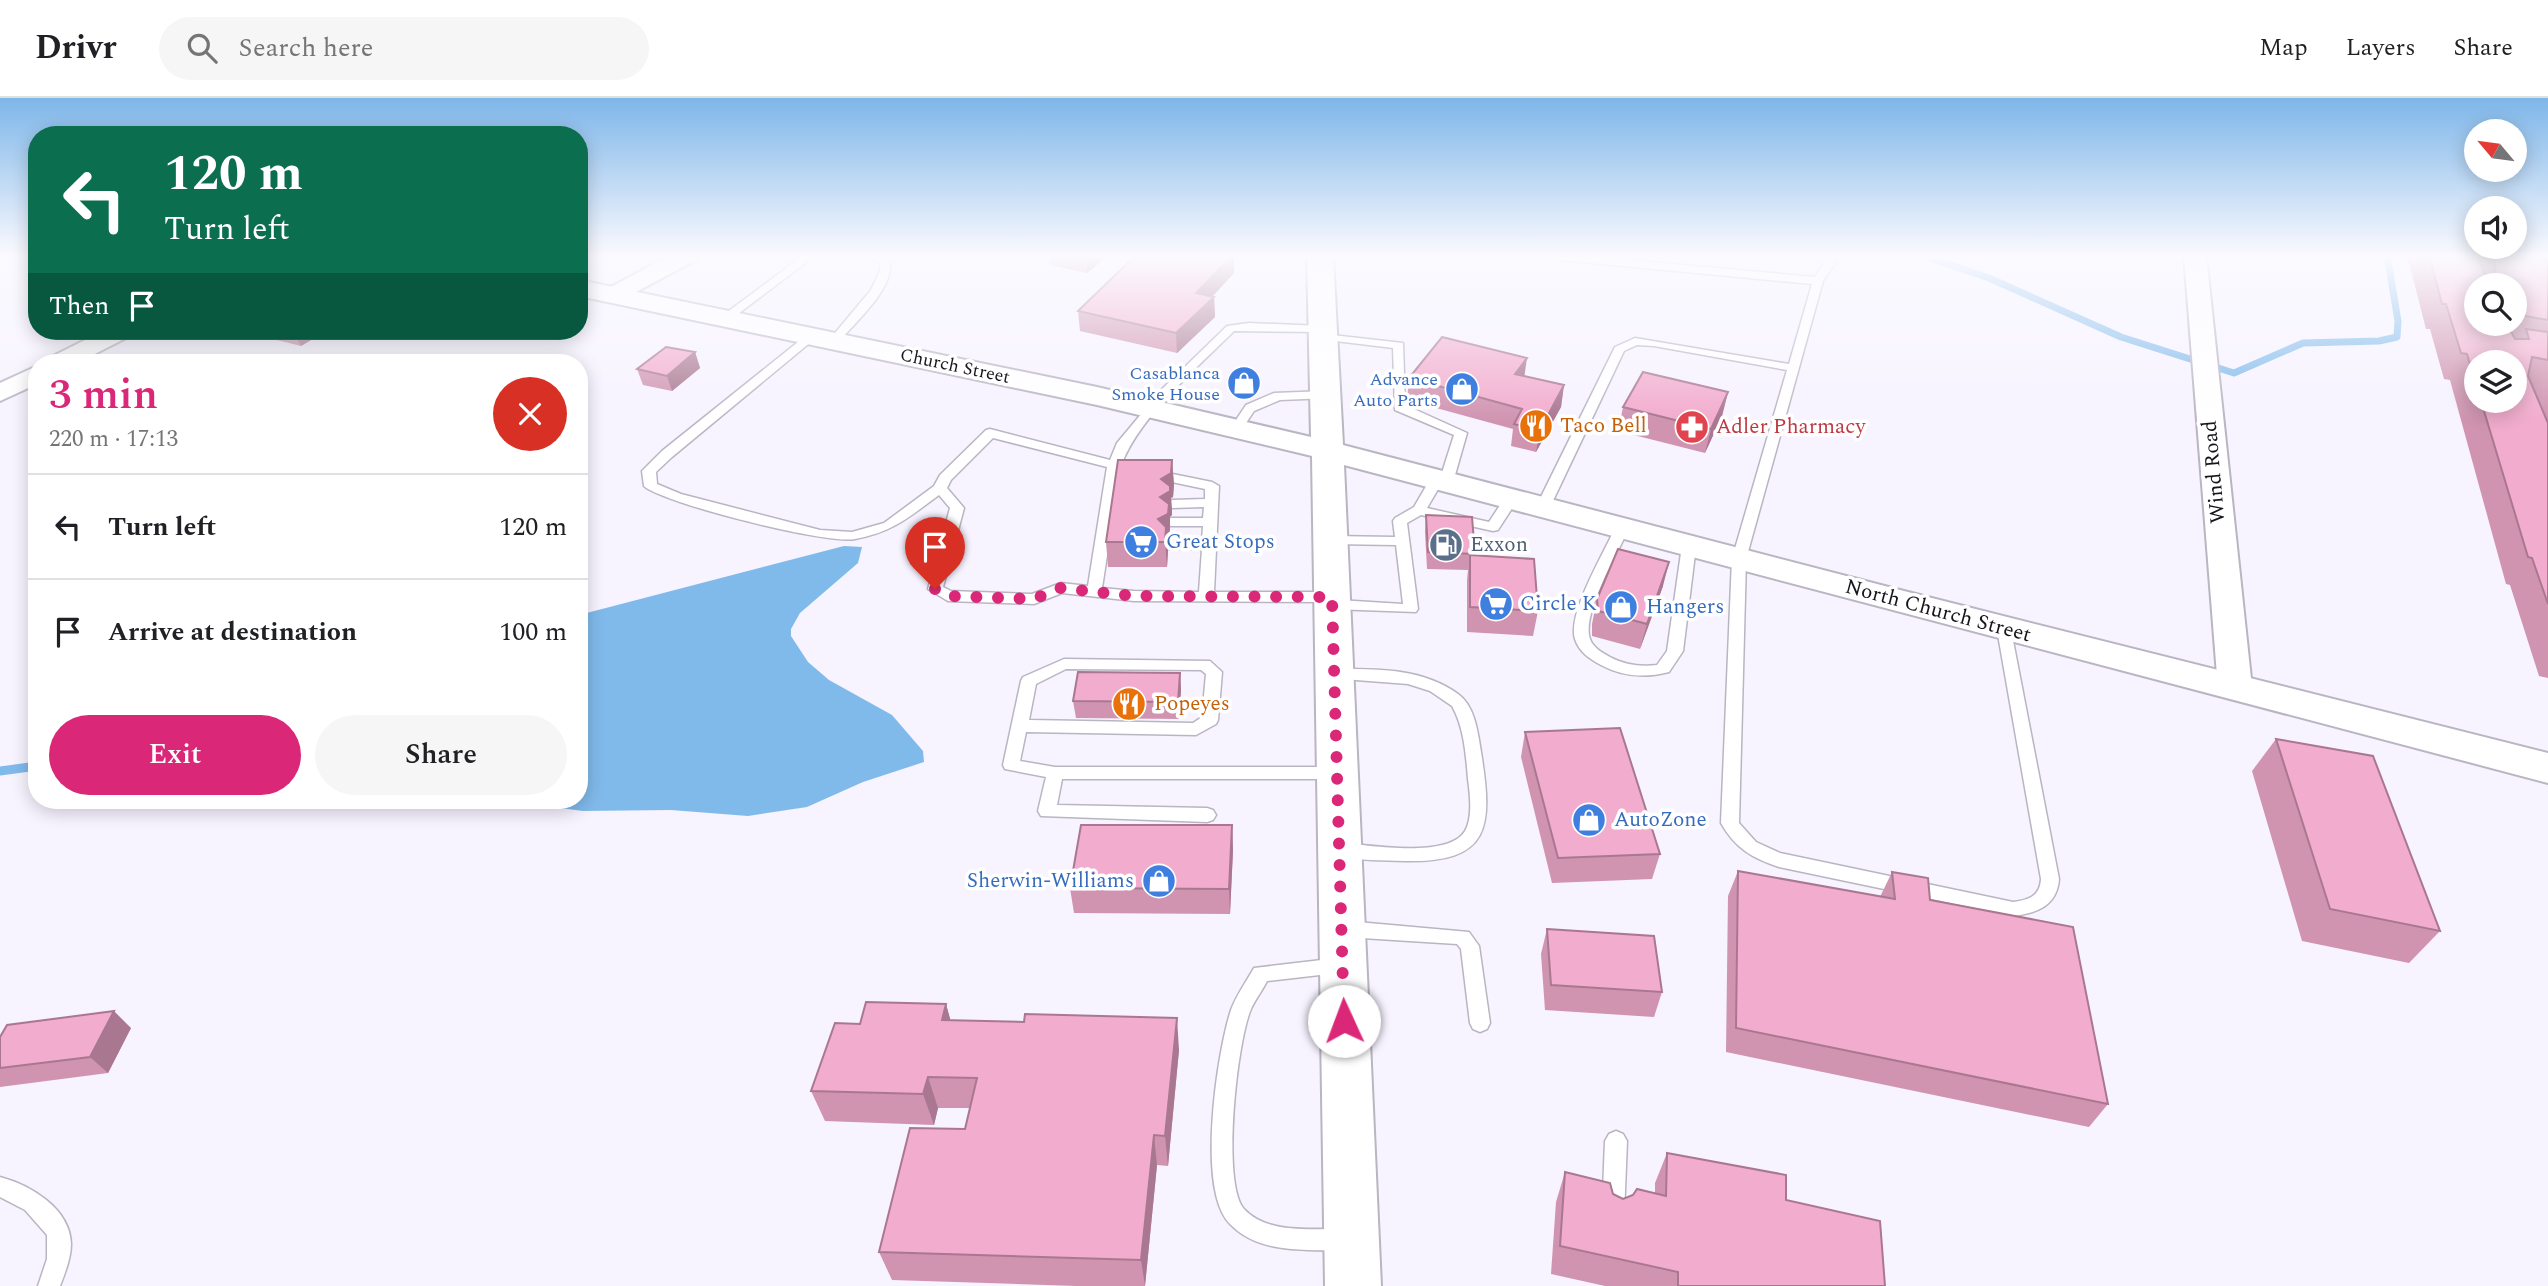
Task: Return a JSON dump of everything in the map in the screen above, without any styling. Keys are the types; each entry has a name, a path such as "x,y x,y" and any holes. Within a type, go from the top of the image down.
{"main road":[{"name":"Church Street","path":"689,310 1154,409 1329,451"},
{"path":"1322,310 1329,451 1338,850 1353,1286"},
{"name":"North Church Street","path":"1329,451 2005,629 2548,768"}],"street":[{"name":"Wind Road","path":"2200,310 2235,688"},
{"path":"76,354 103,340"},
{"path":"0,393 28,379"}],"lane":[{"path":"726,318 736,310"},
{"path":"859,310 843,326 667,454 649,471 651,486 676,497 820,534 852,536 889,526 940,488 945,478 990,433 1114,465 1212,486 1206,596"},
{"path":"1810,310 1739,559 1730,823 1740,842 1758,853 1779,859 2013,909 2029,907 2045,899 2050,887 2005,629"},
{"path":"940,488 957,508 935,589 948,596 1034,599 1060,588 1134,596 1332,601 1411,609 1400,521 1419,510 1441,480 1461,433 1399,407 1399,345 1323,333 1249,326 1231,328 1166,392 1122,446 1114,465 1113,505 1094,591"},
{"path":"1419,510 1493,527 1527,503 1619,349 1635,341 1793,368"},
{"path":"1236,429 1250,408 1278,396 1326,395"},
{"path":"1172,504 1212,503"},
{"path":"1171,522 1210,522"},
{"path":"1622,528 1580,621 1583,638 1593,656 1616,666 1648,673 1664,668 1675,651 1689,546"},
{"path":"1331,540 1402,541"},
{"path":"1169,545 1209,545"},
{"path":"1019,726 1196,729 1210,720 1214,672 1205,665 1064,664 1029,681 1019,726 1011,765 1055,773 1336,773"},
{"path":"1334,674 1394,676 1414,680 1433,686 1460,704 1467,722 1480,806 1477,824 1470,839 1443,854 1338,850"},
{"path":"1055,773 1047,811 1208,815"},
{"path":"1351,1240 1268,1237 1236,1216 1223,1186 1223,1108 1232,1045 1241,1009 1261,974 1341,947 1462,937 1470,946 1480,1023"},
{"path":"1613,1215 1616,1141"},
{"path":"0,1187 13,1190 42,1212 58,1233 57,1266 50,1286"}],"water":[{"path":"844,546 862,547 858,563 800,613 791,629 791,636 808,662 829,680 892,715 923,751 924,762 863,782 807,807 748,816 671,810 568,809 588,809 588,613"}],"building":[{"path":"1079,310 1200,310 1176,333"},
{"path":"2448,310 2464,310 2464,336 2513,336 2515,339 2529,339 2527,329 2548,332 2548,360 2532,357 2528,376 2548,423 2548,604 2532,558 2528,557 2485,413 2527,413 2527,350 2464,350 2464,354 2461,353"},
{"path":"2527,310 2548,310 2548,320 2527,316"},
{"path":"1442,337 1527,358 1515,374 1564,385 1540,430 1514,424 1522,409 1409,378"},
{"path":"666,347 695,352 667,376 637,369"},
{"path":"1643,372 1728,392 1711,429 1623,407"},
{"path":"1118,460 1172,460 1171,473 1161,479 1170,486 1170,491 1160,497 1169,504 1168,514 1158,519 1166,527 1165,542 1106,542"},
{"path":"1426,515 1472,517 1475,554 1428,552"},
{"path":"1618,549 1669,562 1647,624 1598,611 1597,599"},
{"path":"1470,555 1534,559 1538,611 1470,607"},
{"path":"1078,672 1180,673 1178,702 1073,701"},
{"path":"1620,728 1660,854 1558,858 1525,732"},
{"path":"2276,739 2373,756 2440,931 2330,909"},
{"path":"1081,825 1232,825 1229,889 1070,888"},
{"path":"1738,871 1895,899 1892,872 1928,878 1930,900 2073,927 2108,1104 1736,1028"},
{"path":"1547,929 1654,936 1662,992 1551,985"},
{"path":"866,1002 946,1004 942,1020 1024,1022 1025,1014 1177,1018 1165,1136 1154,1135 1141,1260 879,1252 910,1128 965,1129 977,1078 928,1077 923,1094 811,1091 835,1023 860,1024"},
{"path":"114,1011 90,1057 0,1068 0,1037 7,1025"},
{"path":"1667,1153 1786,1175 1786,1200 1880,1221 1885,1286 1678,1286 1678,1272 1560,1246 1565,1172 1610,1183 1613,1194 1623,1199 1633,1195 1637,1189 1666,1196"}],"waterway":[{"path":"2062,310 2121,337 2234,373 2303,343 2379,341 2397,337 2396,310"},
{"path":"0,771 28,767"}],"place":[{"name":"Casablanca Smoke House","path":"1244,383"},
{"name":"Advance Auto Parts","path":"1462,389"},
{"name":"Taco Bell","path":"1536,426"},
{"name":"Adler Pharmacy","path":"1692,427"},
{"name":"Great Stops","path":"1141,542"},
{"name":"Exxon","path":"1446,545"},
{"name":"Circle K","path":"1496,604"},
{"name":"Hangers","path":"1621,607"},
{"name":"Popeyes","path":"1129,704"},
{"name":"AutoZone","path":"1589,820"},
{"name":"Sherwin-Williams","path":"1159,881"}],"route":[{"path":"935,589 948,596 1034,599 1060,588 1134,596 1332,597 1344,1021"}]}
